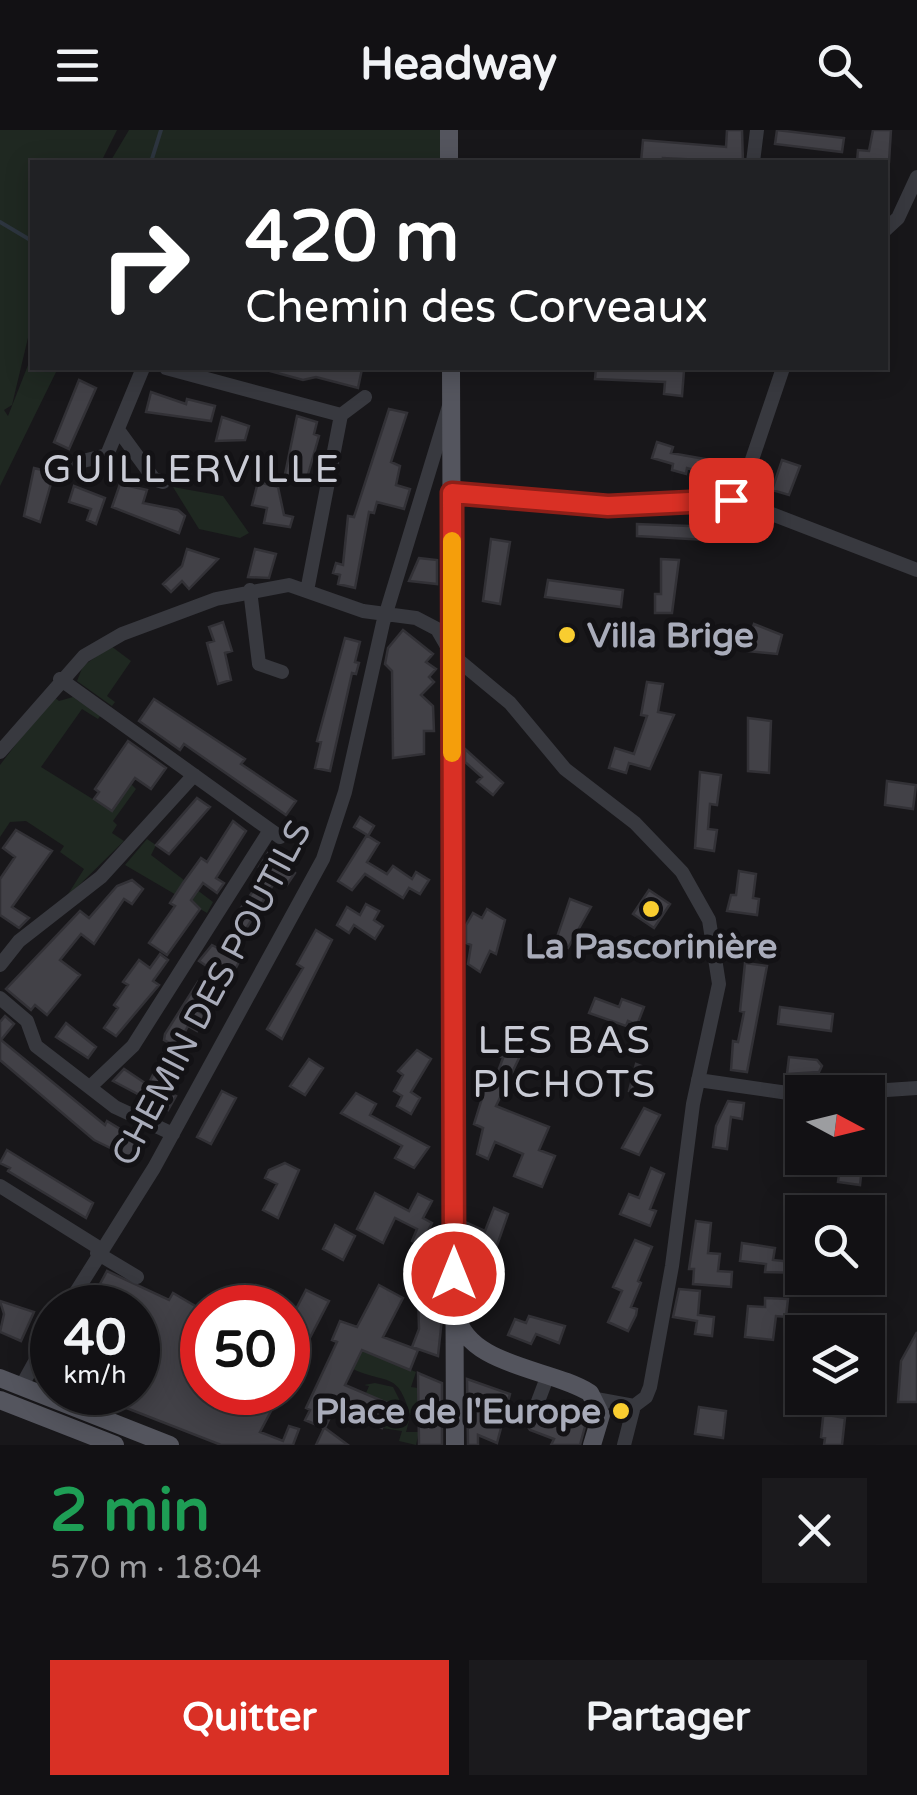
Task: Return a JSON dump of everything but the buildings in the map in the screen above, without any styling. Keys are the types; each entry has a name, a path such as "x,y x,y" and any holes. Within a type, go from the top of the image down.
{"main road":[{"path":"449,130 449,160"},
{"path":"451,370 452,655 459,882 455,1445"},
{"path":"454,1308 463,1334 487,1352 585,1390 596,1399 601,1415 592,1445"},
{"path":"454,1406 460,1364 470,1354 487,1352"},
{"path":"0,1378 170,1445"},
{"path":"3,1401 76,1437 115,1445"}],"street":[{"path":"753,160 757,130"},
{"path":"888,227 898,218 917,177"},
{"path":"76,464 107,455 142,370"},
{"path":"173,370 341,415"},
{"path":"738,501 782,370"},
{"path":"307,591 341,415 366,396"},
{"name":"CHEMIN DES POUTILS","path":"79,1285 173,1134 323,859 345,792 439,427 450,401"},
{"path":"118,431 154,479 163,482"},
{"path":"452,493 608,506 738,501 917,570"},
{"path":"0,752 60,679 84,656 122,634 250,590 289,585 363,611 416,618 436,630 452,655 510,703 565,770 635,823 682,872 709,920 719,984 698,1080 652,1372 646,1397 634,1406 624,1445"},
{"path":"250,590 259,664 282,672"},
{"path":"60,679 275,834 152,1020 133,1046 91,1086"},
{"path":"0,965 19,941 101,877 194,774"},
{"path":"0,998 27,1021 36,1046 115,1107 173,1134"},
{"path":"698,1080 785,1093"},
{"path":"885,1090 917,1088"},
{"path":"0,1186 138,1277"},
{"path":"21,1387 30,1373"},
{"path":"537,1404 548,1376"},
{"path":"596,1399 634,1406"}],"shaded area":[{"path":"0,130 117,130 102,160 30,160 30,329 12,405 4,410 8,416 30,360 30,370 57,370 0,486"},
{"path":"129,130 441,130 441,160 111,160"},
{"path":"173,487 223,496 249,533 240,538 199,529"},
{"path":"111,646 131,661 107,696 115,702 112,706 77,681 83,666"},
{"path":"53,696 59,701 73,697 101,715 98,719 82,709 41,767 112,811 131,784 136,789 113,821 117,825 112,833 124,841 65,899 84,869 60,852 64,846 26,821 10,822 0,837 0,765"},
{"path":"147,839 156,845 151,855 213,902 207,913 125,865"},
{"path":"362,1350 416,1372 411,1387 418,1388 419,1416 410,1415 396,1385 353,1369"},
{"path":"364,1385 393,1387 401,1403 399,1416 409,1421 406,1432 419,1432 416,1445 399,1441 402,1431 382,1428 392,1405 366,1393 369,1386"}],"waterway":[{"path":"152,160 161,130"},
{"path":"0,222 30,240"}],"tunnel":[{"path":"528,1425 537,1404"}],"slow traffic":[{"path":"452,541 452,753"}],"place":[{"name":"Villa Brige","path":"567,635"},
{"name":"La Pascorinière","path":"651,909"},
{"name":"Place de l'Europe","path":"621,1411"}],"district":[{"name":"GUILLERVILLE","path":"192,469"},
{"name":"LES BAS PICHOTS","path":"565,1062"}],"route":[{"path":"454,1274 452,493 608,506 731,500"}]}
